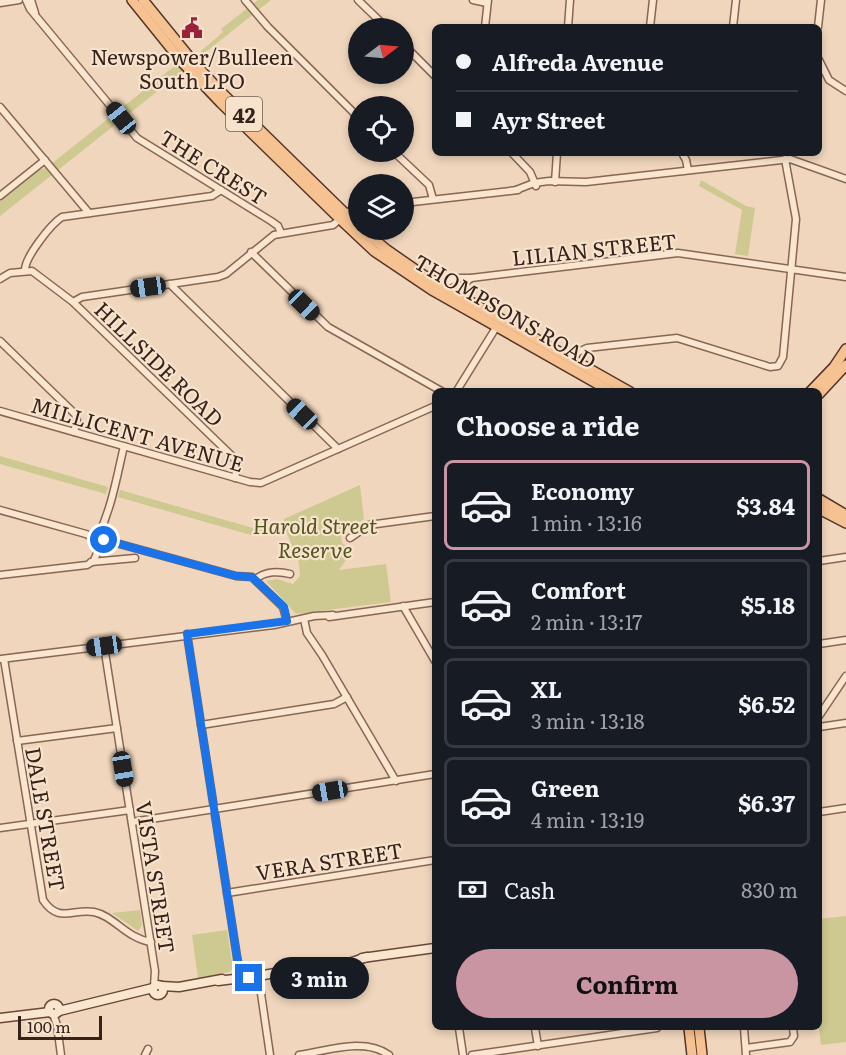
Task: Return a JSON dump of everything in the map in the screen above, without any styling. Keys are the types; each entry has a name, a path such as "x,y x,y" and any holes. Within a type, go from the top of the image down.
{"main road":[{"name":"THOMPSONS ROAD","path":"132,0 193,73 348,216"},
{"name":"THOMPSONS ROAD","path":"143,0 209,79 348,216"},
{"name":"THOMPSONS ROAD","path":"369,240 386,259 496,323 622,388"},
{"name":"THOMPSONS ROAD","path":"375,240 443,291 454,292 496,323"},
{"path":"814,388 834,367 846,350"},
{"name":"THOMPSONS ROAD","path":"571,363 606,388"},
{"path":"822,391 845,367"},
{"path":"822,502 844,521"},
{"path":"822,510 844,521"},
{"path":"689,1030 692,1055"},
{"path":"699,1030 702,1055"}],"street":[{"path":"0,3 19,0"},
{"name":"THE CREST","path":"26,0 30,9 137,138 272,221 281,233"},
{"name":"THE CREST","path":"31,0 37,16"},
{"path":"245,0 268,27 348,107"},
{"path":"358,0 377,18"},
{"path":"473,0 488,2 485,24"},
{"path":"568,24 570,0"},
{"path":"650,24 653,0"},
{"path":"733,24 736,0"},
{"path":"818,24 821,0"},
{"path":"414,55 432,73"},
{"path":"822,65 830,80 846,91"},
{"path":"0,107 89,213"},
{"path":"515,156 530,172 535,184"},
{"path":"554,182 556,156"},
{"path":"683,156 686,160 685,170"},
{"path":"571,363 578,352 587,348 677,338 770,367 778,366 783,357 796,219 790,181 779,157"},
{"path":"414,202 527,190 535,184 554,182 567,186 779,157 846,178"},
{"path":"0,196 45,160"},
{"path":"404,162 431,187 431,200"},
{"path":"0,279 6,274 25,270 27,260 56,222 65,216 212,196 221,190"},
{"path":"73,302 82,297 221,276 271,236 333,225 348,220"},
{"path":"251,252 328,327 435,388"},
{"name":"LILIAN STREET","path":"443,291 452,279 678,253 846,277"},
{"name":"HILLSIDE ROAD","path":"25,270 38,274 73,302 234,458 237,466 235,478"},
{"path":"454,292 471,278"},
{"path":"170,284 338,449"},
{"path":"460,388 496,323"},
{"path":"0,341 75,414 77,421 74,432"},
{"name":"MILLICENT AVENUE","path":"0,411 235,478 263,483 432,406"},
{"path":"94,559 126,447"},
{"path":"0,510 236,576 256,579 282,611 283,622"},
{"path":"350,538 369,525 432,516"},
{"path":"822,561 846,557"},
{"path":"0,575 79,565 94,559 105,561 135,558"},
{"path":"256,579 265,574 283,572 290,574"},
{"path":"2,659 258,625 273,621 315,620 333,615 432,602"},
{"path":"403,606 432,656"},
{"path":"304,619 306,631 396,781"},
{"path":"187,634 240,975"},
{"path":"822,644 846,640"},
{"name":"VISTA STREET","path":"104,646 158,989"},
{"name":"DALE STREET","path":"2,659 40,892 48,907 62,914 88,911 98,913 130,936 151,942"},
{"path":"822,712 846,676"},
{"path":"201,725 334,704 347,697"},
{"path":"822,727 846,723"},
{"path":"17,741 117,728"},
{"path":"132,822 432,775"},
{"path":"822,812 846,808"},
{"path":"0,828 130,810"},
{"name":"VERA STREET","path":"227,893 432,860"},
{"path":"0,1018 55,1010 158,989 218,981 240,975 258,975 326,964 346,964 367,957 432,947"},
{"path":"258,975 270,1055"},
{"path":"55,1010 61,1055"},
{"path":"459,1030 463,1055"},
{"path":"535,1030 538,1046"},
{"path":"744,1030 746,1051 790,1042 794,1036 793,1030"},
{"path":"472,1055 491,1055 617,1031"},
{"path":"299,1055 365,1046 379,1049 389,1055"}],"green space":[{"path":"258,0 271,0 202,55 201,51 223,32 221,29"},
{"path":"177,64 183,71 0,216 0,200 38,170 46,168"},
{"path":"701,180 746,206 755,208 748,256 735,254 742,210 699,186"},
{"path":"0,456 108,487 106,494 0,464"},
{"name":"Harold Street Reserve","path":"360,485 364,519 341,533 342,543 353,550 339,570 386,564 391,602 296,614 266,581 277,579 293,584 300,576 299,563 286,531 251,535 118,497 120,490 253,528 284,524 284,519"},
{"path":"140,910 142,925 138,931 112,913"},
{"path":"846,916 846,1042 821,1045 819,1030 822,1030 822,919"},
{"path":"227,930 233,969 198,979 192,935"}],"place":[{"name":"Newspower/Bulleen South LPO","path":"192,28"}],"route":[{"path":"104,540 104,536 116,543 236,576 252,577 285,609 287,621 274,625 187,634 237,957 242,973 258,972 260,976 249,978"}]}
